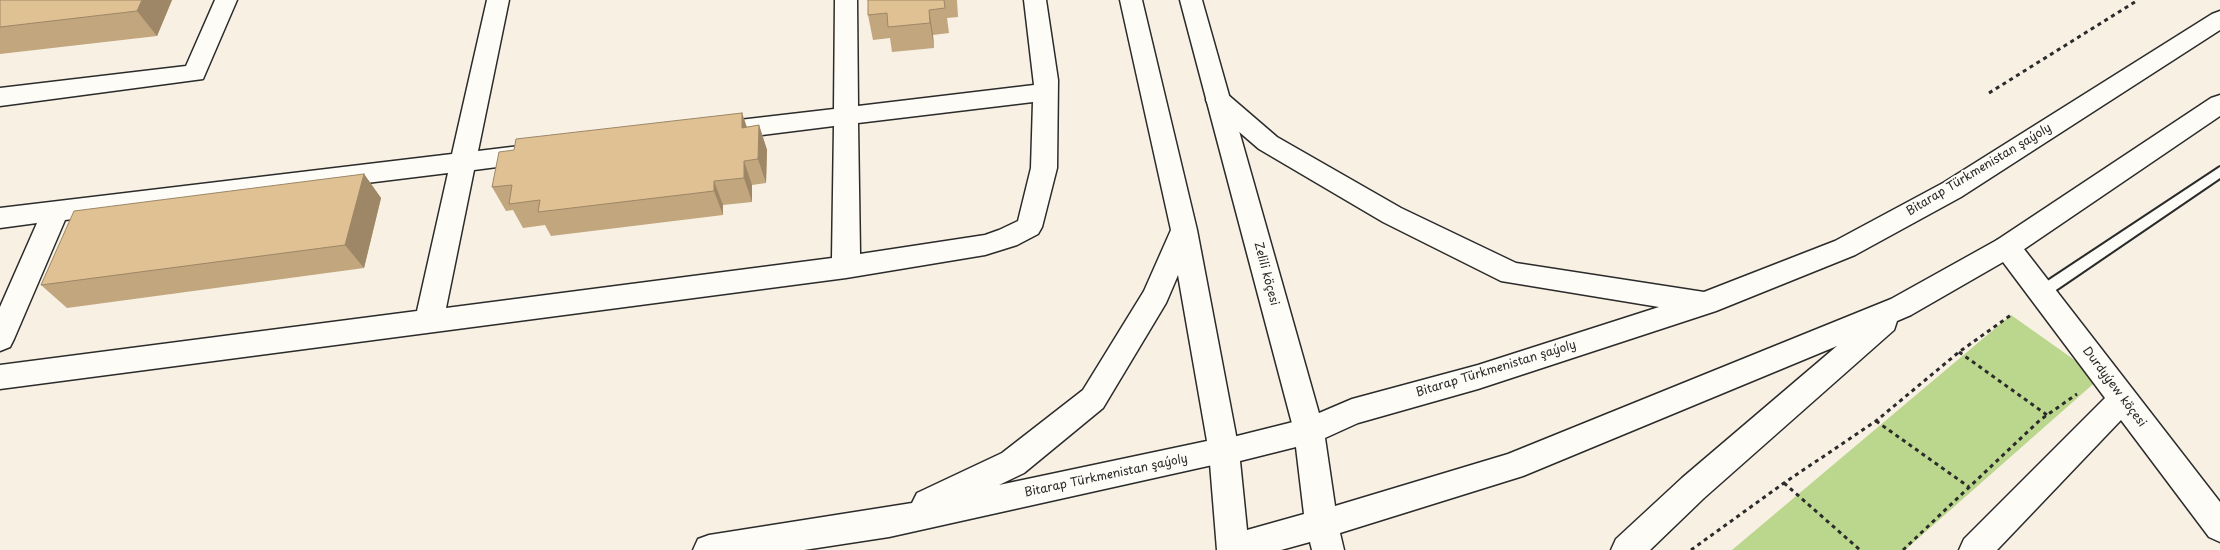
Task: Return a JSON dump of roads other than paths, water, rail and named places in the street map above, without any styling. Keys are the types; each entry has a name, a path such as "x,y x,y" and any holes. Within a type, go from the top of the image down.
{"main road":[{"path":"0,97 195,73 226,0"},
{"path":"428,322 498,0"},
{"path":"846,0 846,267"},
{"path":"0,378 846,267 985,245 1008,238 1029,227 1044,168 1046,92 1035,0"},
{"path":"1131,0 1184,230 1224,451 1232,550 1324,537 1381,507 1512,466 1901,307 2007,247 2220,104"},
{"name":"Zelili köçesi","path":"1191,0 1309,432 1324,537"},
{"name":"Bitarap Türkmenistan şaýoly","path":"708,550 888,522 1309,432 1352,412 1478,377 1706,303 1845,248 1952,190 2220,18"},
{"path":"699,134 1046,92"},
{"path":"1218,100 1268,143 1392,215 1511,273 1706,303"},
{"path":"0,218 561,150"},
{"path":"0,339 56,211"},
{"path":"888,522 1013,463 1093,399 1156,295 1184,230"},
{"name":"Durdyýew köçesi","path":"2007,247 2220,527"},
{"path":"1627,550 1693,488 1901,307"},
{"path":"1974,550 2123,398"}],"lane":[{"path":"2042,292 2220,172"}]}
